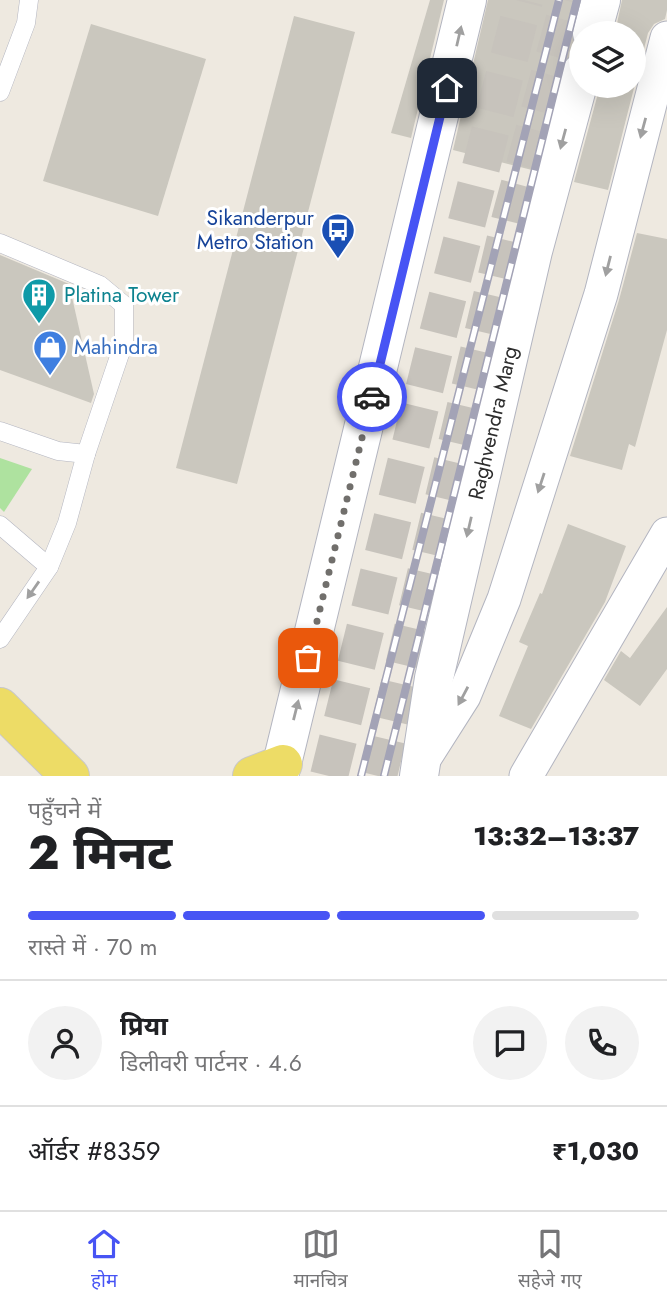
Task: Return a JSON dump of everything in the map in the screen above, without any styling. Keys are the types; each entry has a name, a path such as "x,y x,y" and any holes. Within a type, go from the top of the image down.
{"main road":[{"path":"0,707 70,776"}],"street":[{"path":"271,772 467,0"},
{"path":"595,21 600,0"},
{"path":"419,771 464,696 504,599 601,293 667,38"},
{"name":"Raghvendra Marg","path":"419,771 434,678 524,291 574,98"},
{"path":"526,776 667,534"}],"lane":[{"path":"0,92 26,23 29,0"},
{"path":"0,243 100,285 124,305 124,342 86,454 67,523 49,567 0,639"},
{"path":"0,431 58,451 86,454"},
{"path":"0,525 49,567"}],"green space":[{"path":"0,458 32,469 4,512 0,508"}],"building":[{"path":"430,0 444,0 411,138 391,133"},
{"path":"488,0 578,0 573,21 569,21 569,55 560,67 532,170 453,150"},
{"path":"622,0 667,0 665,19 654,24 646,41 646,21 618,21"},
{"path":"294,16 355,32 237,484 176,468"},
{"path":"91,24 206,59 158,216 43,181"},
{"path":"597,98 631,98 608,190 574,182"},
{"path":"637,233 667,239 667,330 635,447 629,444 622,470 570,456"},
{"name":"Platina Tower","path":"0,255 69,284 94,394 91,403 0,370"},
{"path":"568,524 626,546 605,602 531,729 499,716 528,646 519,642 540,593 542,594"},
{"path":"667,607 667,669 640,706 604,680 621,651 630,658"}],"tunnel":[{"path":"329,776 524,0"},
{"path":"378,776 511,217 570,0"}],"railway":[{"path":"361,776 559,0"},
{"path":"384,776 577,0"}],"way so far":[{"path":"308,658 372,397"}],"place":[{"name":"Sikanderpur Metro Station","path":"338,260"},
{"name":"Platina Tower","path":"39,325"},
{"name":"Mahindra","path":"50,377"}],"route":[{"path":"372,397 447,88"}]}
